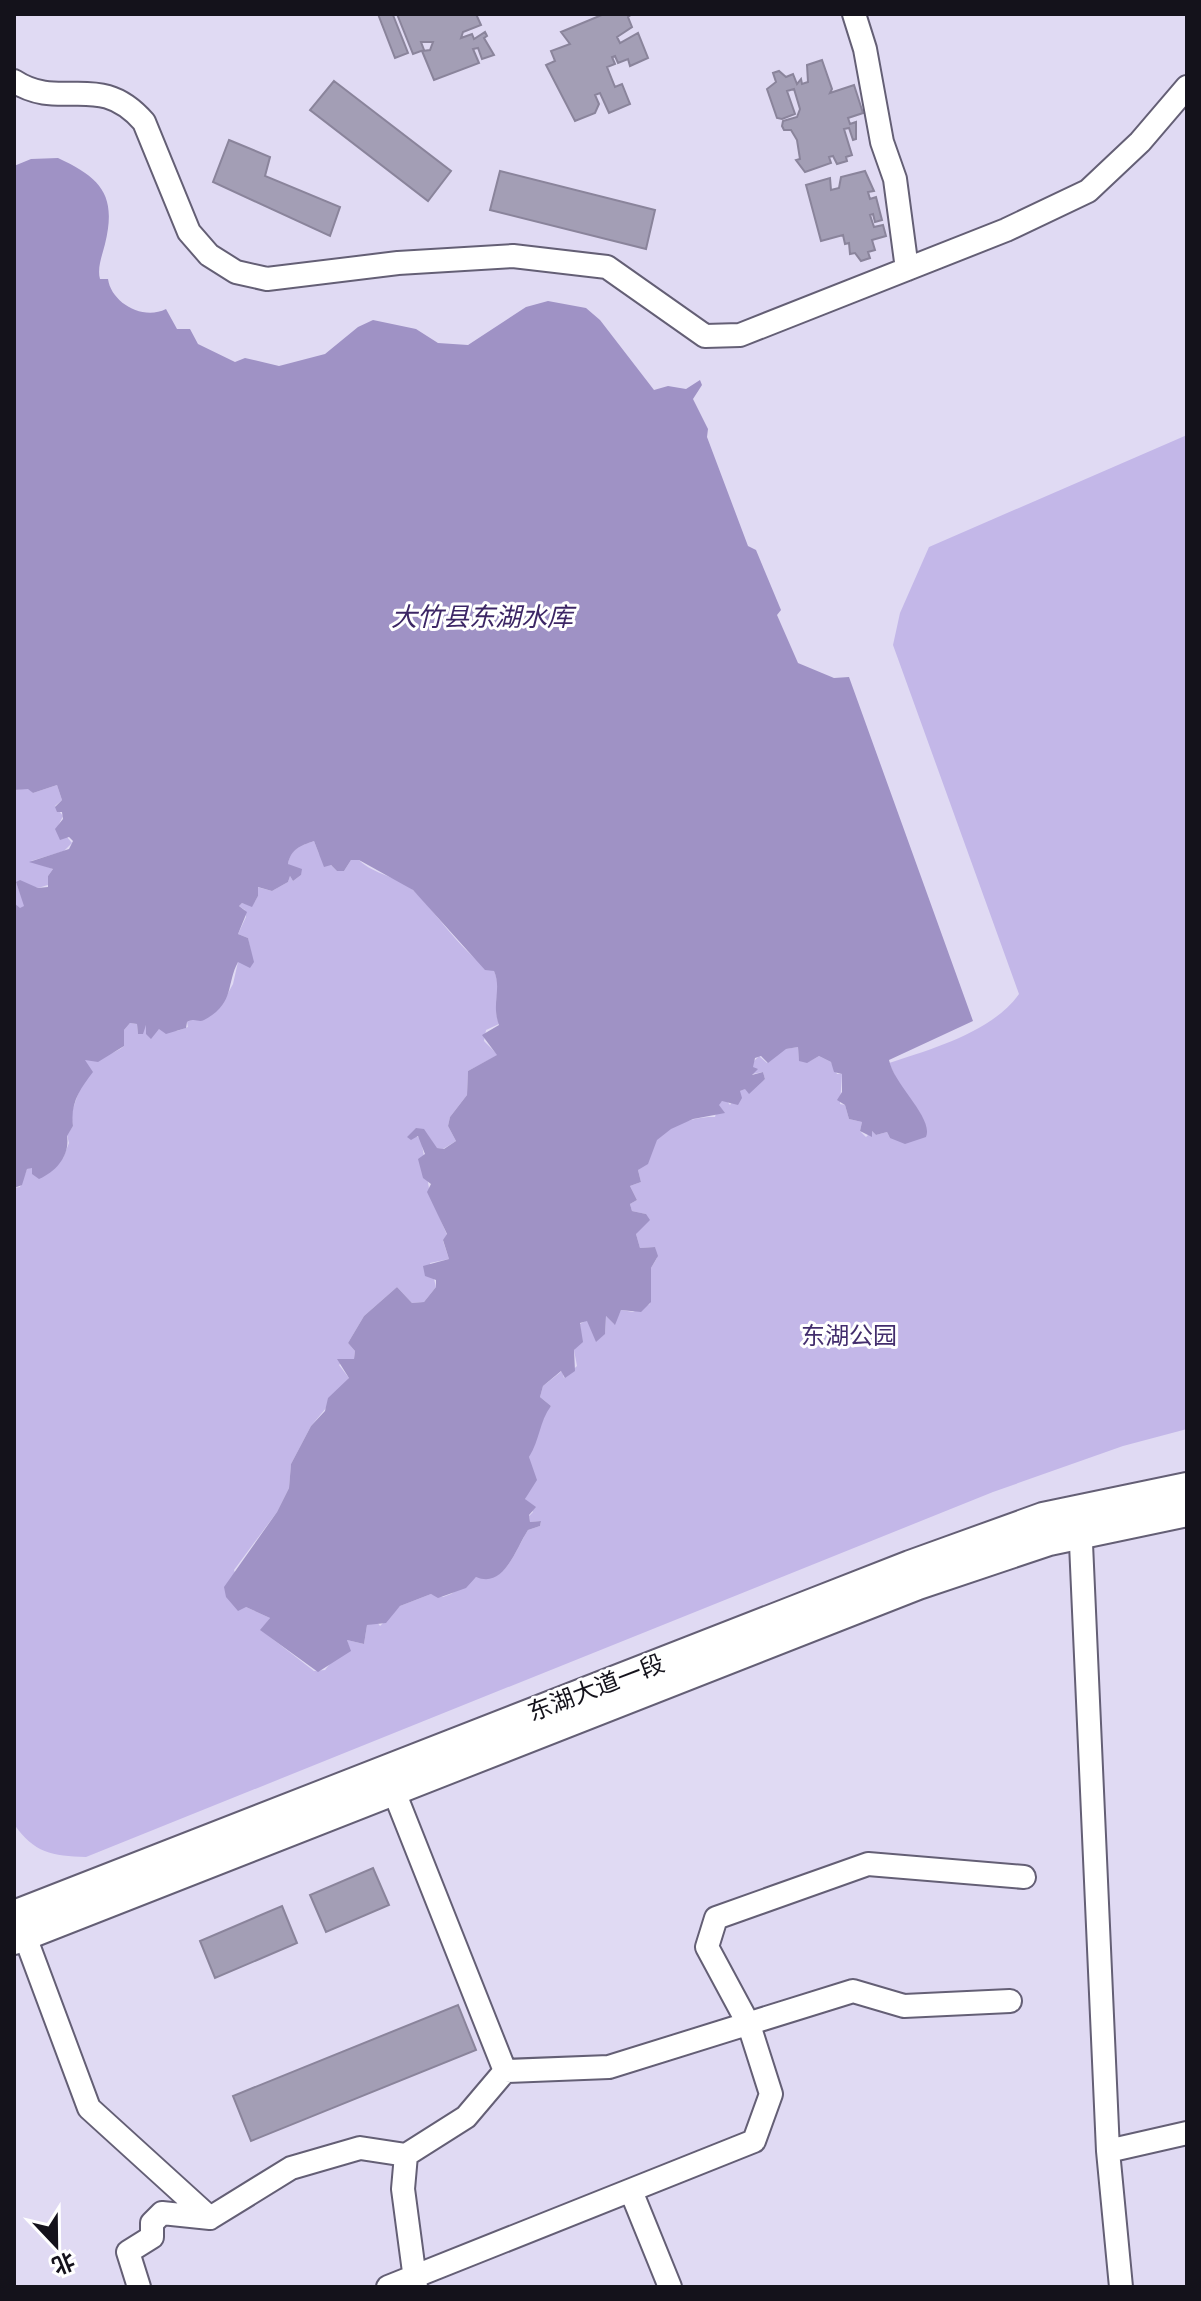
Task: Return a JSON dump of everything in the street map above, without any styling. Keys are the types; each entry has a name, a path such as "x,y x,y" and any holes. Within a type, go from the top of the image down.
{"main road":[{"name":"东湖大道一段","path":"1080,1522 1187,1487"},
{"name":"东湖大道一段","path":"17,1922 389,1780 910,1565 1043,1517 1080,1522 1187,1512"}],"street":[{"path":"854,14 865,49 882,142 895,179 907,269"},
{"path":"14,81 49,94 95,92 114,97 131,107 144,122 189,232 209,255 236,272 267,279 398,263 513,256 607,267 705,336 740,335 1006,230 1088,191 1140,142 1187,87"},
{"path":"1080,1522 1116,2286"},
{"path":"389,1780 505,2071"},
{"path":"388,2287 415,2282 754,2141 771,2094 749,2025 707,1947 716,1918 868,1864 1024,1877"},
{"path":"17,1922 89,2108 210,2218"},
{"path":"139,2287 128,2252 152,2237 152,2223 162,2213 210,2218 291,2168 360,2148 406,2155 466,2117 505,2071 609,2067 853,1991 904,2006 1010,2001"},
{"path":"1108,2151 1187,2133"},
{"path":"406,2155 403,2189 415,2282"},
{"path":"631,2191 670,2287"}],"green space":[{"name":"东湖公园","path":"1187,435 1187,1429 1123,1446 993,1492 86,1857 54,1854 29,1841 14,1824 14,1188 20,1187 27,1169 32,1167 33,1174 63,1158 69,1143 67,1135 73,1126 71,1114 88,1066 84,1060 110,1054 124,1046 124,1030 130,1023 137,1024 138,1034 142,1034 146,1024 146,1034 162,1028 177,1031 188,1027 187,1022 221,1006 233,984 238,962 252,957 248,938 238,934 246,917 245,910 239,906 242,903 252,906 258,896 257,887 272,891 288,882 290,876 293,881 301,875 288,864 289,859 297,848 314,841 319,854 337,871 344,871 351,860 359,860 408,886 473,956 494,971 499,1024 486,1030 484,1041 498,1055 468,1071 467,1095 450,1117 448,1126 456,1141 443,1149 436,1148 427,1134 414,1136 421,1138 430,1195 447,1235 443,1241 449,1259 430,1263 436,1287 424,1302 412,1303 397,1287 364,1316 348,1343 355,1351 354,1359 339,1365 349,1378 347,1383 311,1426 291,1464 289,1488 277,1512 234,1570 246,1607 270,1618 261,1630 314,1671 325,1670 333,1660 350,1651 347,1640 364,1644 367,1625 377,1622 380,1626 400,1606 431,1594 443,1597 451,1594 476,1577 495,1576 508,1565 528,1530 540,1526 541,1521 530,1522 529,1516 533,1512 525,1499 532,1483 529,1457 541,1418 551,1406 540,1397 543,1386 562,1371 564,1378 577,1366 574,1350 581,1336 580,1324 587,1320 605,1334 606,1316 614,1324 621,1310 633,1312 650,1304 651,1268 657,1258 655,1247 640,1248 636,1234 646,1214 632,1211 630,1204 637,1200 630,1186 641,1182 638,1170 664,1132 699,1118 715,1117 719,1102 726,1100 730,1105 740,1091 765,1079 763,1072 752,1074 753,1062 759,1056 767,1063 785,1049 798,1047 799,1060 810,1061 819,1056 831,1062 837,1074 842,1074 840,1104 845,1105 849,1119 862,1122 860,1131 866,1137 872,1131 876,1135 887,1132 890,1138 898,1138 921,1115 902,1091 889,1063 977,1029 993,1019 1019,994 893,645 900,613 929,547"},
{"path":"57,785 62,800 55,806 63,816 58,826 72,843 64,851 31,861 53,869 48,876 51,884 38,888 16,882 25,906 20,909 14,903 14,790 29,788 33,793"}],"water":[{"name":"大竹县东湖水库","path":"58,158 95,181 107,201 108,227 99,266 100,279 108,279 115,295 129,307 147,313 166,309 177,329 190,329 198,344 235,362 245,358 279,366 325,354 358,327 373,320 416,329 438,343 468,345 526,307 548,301 586,308 600,320 654,390 668,386 686,389 700,380 702,385 693,399 708,429 707,437 748,546 756,550 781,610 777,615 798,663 834,678 849,677 973,1021 889,1060 892,1070 924,1120 926,1137 905,1144 890,1138 887,1132 876,1135 872,1131 872,1137 860,1131 862,1122 849,1119 845,1105 837,1100 842,1092 842,1074 834,1072 831,1062 819,1056 807,1063 799,1061 798,1047 786,1049 768,1063 761,1056 755,1058 753,1067 758,1069 752,1075 763,1072 765,1079 749,1094 745,1089 740,1091 742,1098 738,1105 722,1101 719,1105 725,1113 693,1119 671,1129 657,1140 648,1164 638,1170 641,1182 630,1186 637,1200 630,1204 632,1211 646,1214 650,1220 636,1234 640,1248 655,1247 658,1256 651,1268 651,1302 641,1312 621,1310 615,1325 606,1316 605,1334 596,1342 587,1321 580,1323 583,1342 574,1350 575,1371 565,1378 561,1371 543,1386 540,1397 551,1406 529,1457 537,1480 525,1499 536,1507 529,1515 530,1522 541,1521 540,1526 528,1530 508,1566 494,1578 476,1577 466,1588 438,1598 431,1594 400,1606 386,1623 367,1625 364,1644 347,1640 351,1651 318,1672 260,1630 270,1618 246,1607 238,1611 226,1597 224,1587 277,1512 289,1488 291,1464 311,1426 325,1411 328,1398 349,1378 337,1359 354,1359 355,1351 348,1343 364,1316 397,1287 412,1303 424,1302 436,1287 436,1280 425,1276 423,1266 449,1259 443,1240 447,1234 427,1192 431,1184 423,1178 418,1159 425,1154 418,1136 411,1140 407,1137 416,1128 424,1129 437,1148 444,1149 456,1141 448,1126 450,1117 467,1095 468,1071 497,1055 482,1035 499,1025 496,978 494,971 485,970 413,890 359,860 351,860 344,871 337,871 331,865 324,867 314,841 304,845 294,851 288,864 302,869 301,875 293,881 290,876 288,882 272,891 258,887 258,896 252,907 242,903 239,906 247,912 238,934 248,938 254,962 250,968 238,962 221,1007 204,1020 187,1022 186,1028 166,1034 159,1029 151,1039 146,1034 146,1025 143,1034 138,1034 137,1024 130,1023 124,1030 124,1046 98,1062 85,1060 93,1072 75,1103 73,1126 67,1136 64,1156 57,1167 39,1179 32,1174 32,1168 27,1169 22,1185 14,1188 14,903 20,908 24,906 16,882 20,880 38,888 48,887 48,876 53,869 29,862 69,849 73,841 69,837 60,840 55,829 63,819 62,812 57,812 55,807 62,800 57,785 33,793 28,789 14,790 14,166 31,159"}],"building":[{"path":"378,14 397,14 393,15 408,53 395,58"},
{"path":"397,14 476,14 481,25 463,32 461,38 472,34 474,39 485,32 487,36 484,38 494,55 482,59 478,48 473,49 479,63 434,80 422,51 430,50 433,42 421,42 424,50 413,54"},
{"path":"604,14 632,14 628,17 632,27 617,37 620,43 638,33 648,58 630,66 628,59 618,63 615,56 612,57 615,64 607,67 615,87 622,84 630,104 609,113 600,93 595,95 599,104 595,113 575,121 546,65 555,61 551,51 570,44 561,32"},
{"path":"822,60 832,89 830,93 854,85 863,113 848,118 850,124 856,122 856,139 853,140 849,128 844,129 852,155 846,157 847,161 837,164 833,156 829,157 831,163 805,172 796,160 800,159 797,140 791,130 784,130 782,126 783,121 797,117 800,109 794,89 787,91 795,114 782,119 777,118 767,89 776,82 773,73 779,71 786,77 793,74 797,84 801,79 802,84 808,82 807,65"},
{"path":"334,81 451,171 428,201 310,110"},
{"path":"229,140 270,157 265,176 340,207 330,236 213,182"},
{"path":"500,171 655,210 646,249 490,210"},
{"path":"865,171 874,191 868,192 870,199 876,197 882,220 875,222 873,214 870,215 874,227 883,225 886,236 872,240 875,250 868,252 870,258 861,261 855,253 850,254 849,243 845,244 843,235 821,241 806,185 830,178 831,190 839,188 841,177"},
{"path":"373,1868 389,1905 326,1932 310,1895"},
{"path":"282,1906 297,1943 215,1978 200,1941"},
{"path":"458,2005 476,2050 251,2141 233,2096"}]}
